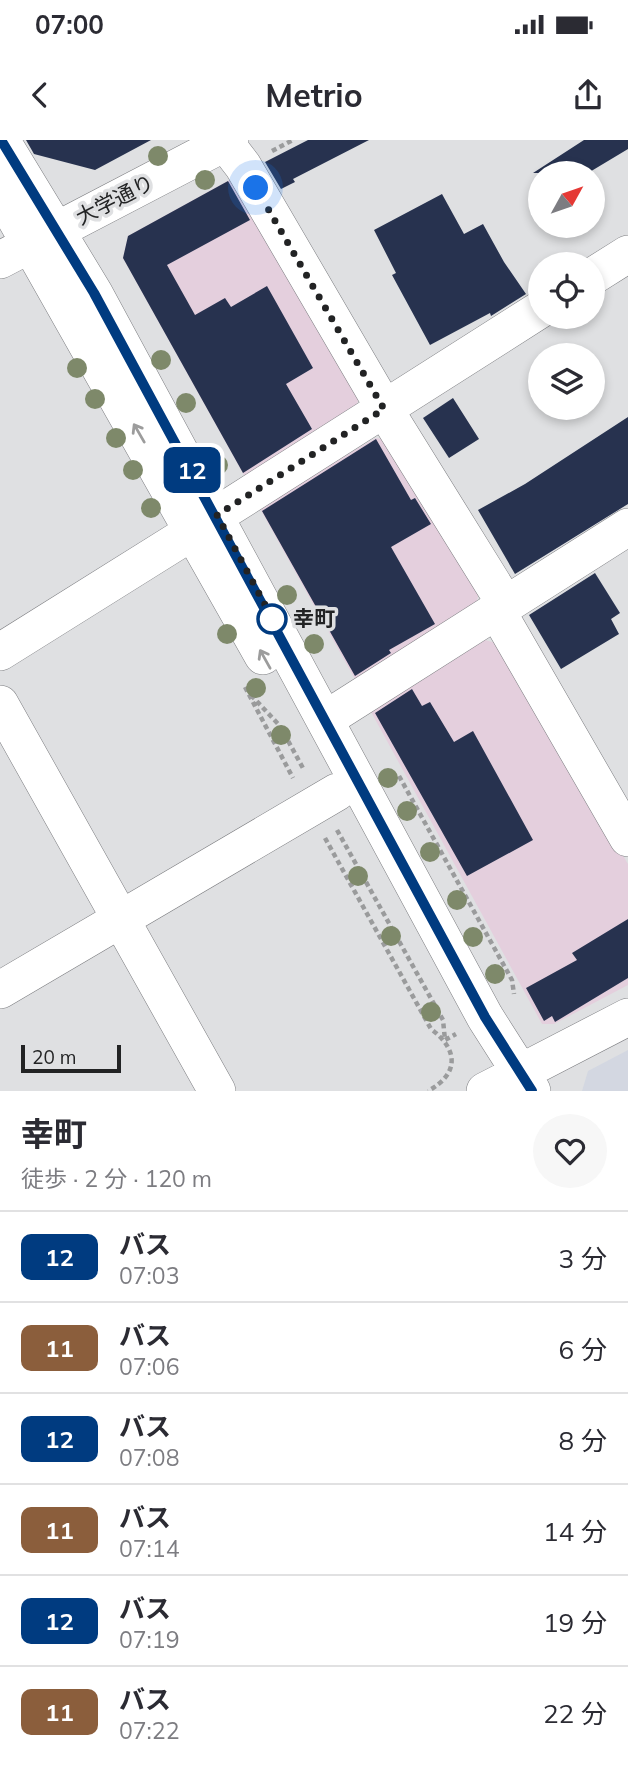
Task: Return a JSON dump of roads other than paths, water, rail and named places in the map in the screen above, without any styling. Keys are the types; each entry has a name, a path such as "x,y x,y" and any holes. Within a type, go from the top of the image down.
{"street":[{"path":"1,140 29,245"},
{"path":"226,141 501,608 628,838"},
{"name":"大学通り","path":"29,245 226,141"},
{"path":"0,191 29,245 206,523 326,719 485,1017 507,1086"},
{"path":"605,268 628,254"},
{"path":"0,652 528,317"},
{"path":"206,523 323,800 507,1086"},
{"path":"326,719 628,527"},
{"path":"0,704 217,1091"},
{"path":"0,990 323,800"},
{"path":"507,1086 628,1017"}],"place":[{"name":"幸町","path":"272,619"}]}
